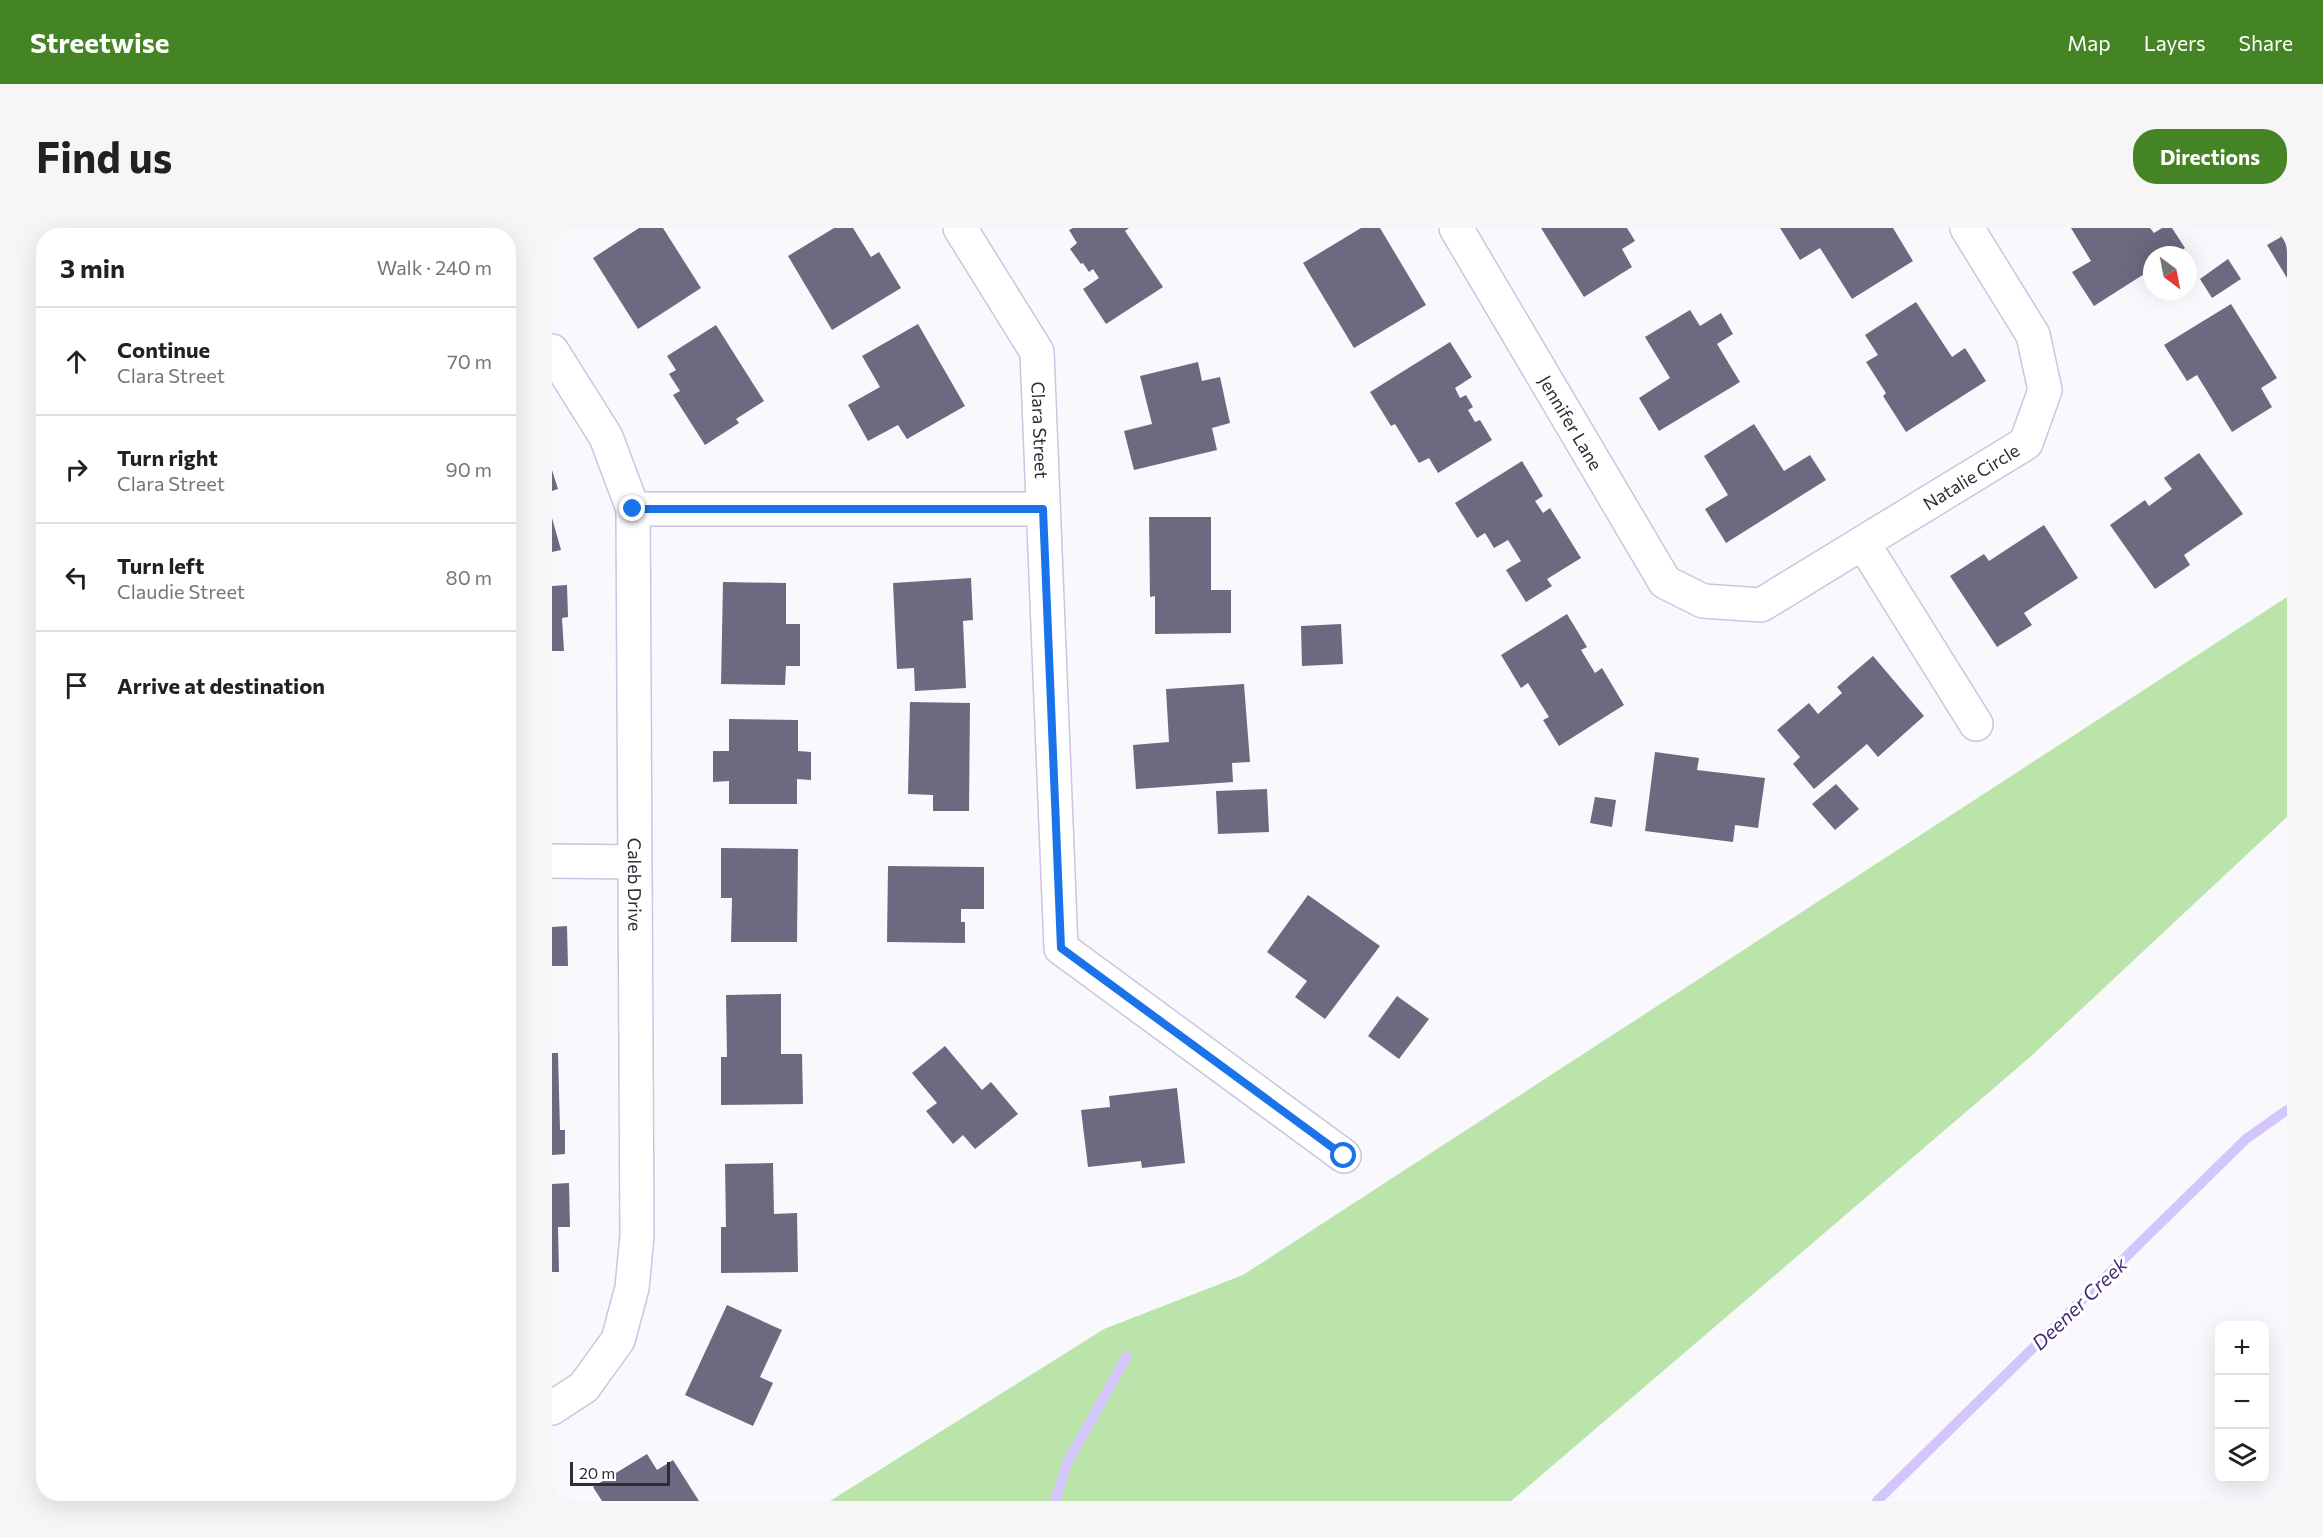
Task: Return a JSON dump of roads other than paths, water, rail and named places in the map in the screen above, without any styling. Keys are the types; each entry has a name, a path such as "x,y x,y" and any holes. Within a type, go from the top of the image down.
{"street":[{"name":"Clara Street","path":"960,228 1037,351 1061,948 1344,1156"},
{"name":"Jennifer Lane","path":"1456,228 1665,582 1703,601"},
{"name":"Natalie Circle","path":"1703,601 1761,605 2026,443 2045,390 2033,335 1967,228"},
{"name":"Caleb Drive","path":"552,351 606,437 633,509 637,1236 632,1288 618,1340 584,1387 552,1408"},
{"path":"633,509 1043,509"},
{"path":"1863,543 1976,724"},
{"path":"552,861 634,862"}],"waterway":[{"name":"Deener Creek","path":"1877,1501 2246,1139 2287,1110"},
{"path":"1055,1501 1068,1461 1127,1356"}]}
